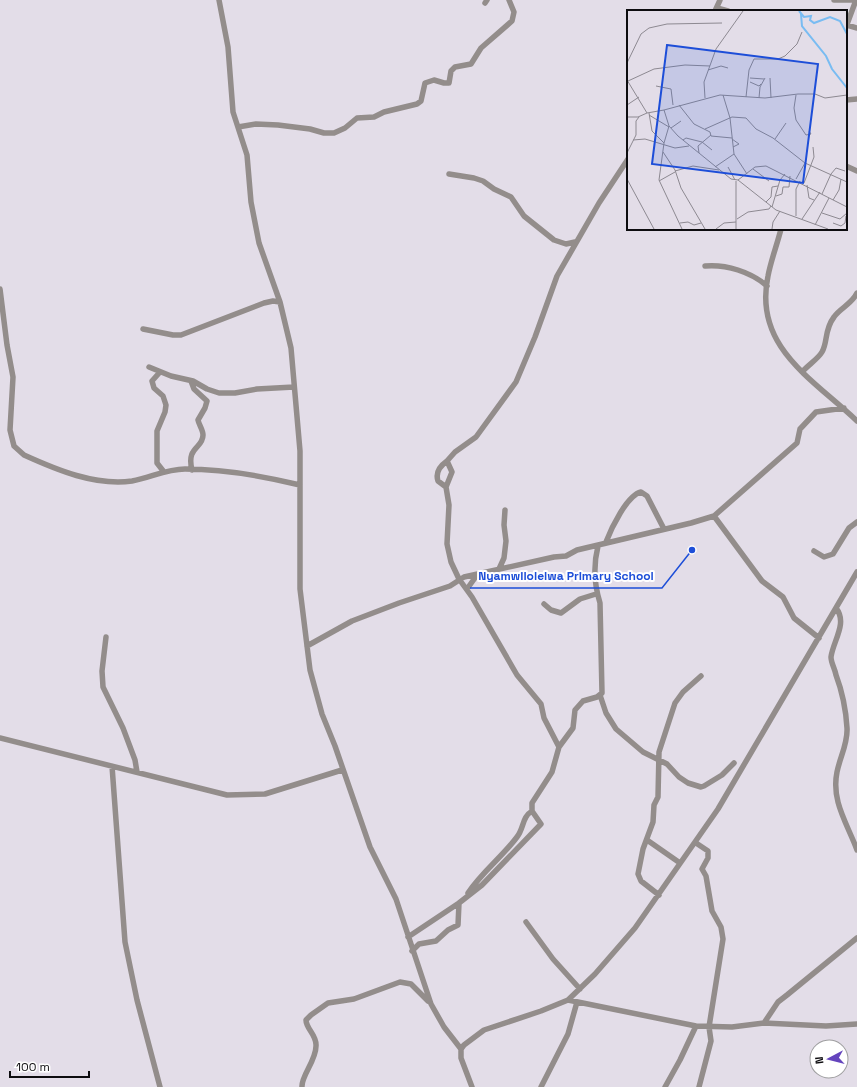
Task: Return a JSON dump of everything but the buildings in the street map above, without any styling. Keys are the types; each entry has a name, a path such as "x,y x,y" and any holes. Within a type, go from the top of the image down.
{"street":[{"path":"219,0 228,47 233,112 248,163 251,202 259,243 280,302 290,337 300,444 299,577 310,670 320,708 335,746 342,770 373,856 396,899 412,951 431,1004 444,1027 461,1049"},
{"path":"238,127 256,124 278,125 302,127 329,133 340,131 357,118 374,117 388,111 417,104 421,101 425,83 434,80 449,83 452,71 455,67 471,64 481,48 512,21 514,12 510,0"},
{"path":"716,10 720,0"},
{"path":"834,0 851,0"},
{"path":"847,23 856,0"},
{"path":"847,26 857,28"},
{"path":"847,100 857,99"},
{"path":"446,487 436,478 440,467 455,452 476,437 516,382 535,337 557,276 575,242 627,161"},
{"path":"847,166 857,171"},
{"path":"449,174 483,181 494,189 511,197 524,216 554,240 566,244 575,242"},
{"path":"781,230 767,286 767,315 774,337 787,357 857,421"},
{"path":"705,266 723,266 759,279 767,286"},
{"path":"0,289 7,345 13,377 10,430 14,446 24,456 102,481 134,481 164,472 192,470 264,477 300,485"},
{"path":"802,372 809,363 821,354 826,332 835,316 852,301 857,293"},
{"path":"143,329 173,336 181,335 264,303 273,301 280,302"},
{"path":"149,367 160,372 191,381 219,393 235,393 263,388 294,387"},
{"path":"160,372 152,381 154,388 163,396 166,405 165,412 157,431 157,461 164,472"},
{"path":"191,381 194,390 207,401 198,420 203,432 202,440 193,451 190,458 192,470"},
{"path":"307,646 352,621 412,598 450,586 459,579 563,556 575,550 598,546 606,542 701,521 714,516 797,442 800,429 816,412 844,408"},
{"path":"447,461 452,472 446,487 449,505 448,550 459,579 467,589 517,675 541,704 544,718 558,747"},
{"path":"606,542 619,516 635,494 641,492 647,496 664,529"},
{"path":"499,569 504,558 506,542 506,510"},
{"path":"714,516 762,581 783,597 794,618 818,638"},
{"path":"814,551 824,557 833,554 849,528 857,522"},
{"path":"598,546 594,576 596,594 600,603 603,689 600,695 606,713 616,729 643,752 667,764 680,777 688,782 701,787 722,775 734,763"},
{"path":"472,1087 460,1058 461,1049 468,1041 484,1030 541,1011 568,1000 580,990 609,959 659,894 680,863 696,843 740,775 857,572"},
{"path":"467,589 477,575"},
{"path":"544,604 551,610 561,613 580,598 596,594"},
{"path":"836,608 841,617 838,636 831,659 841,691 847,728 845,744 837,770 835,794 857,850"},
{"path":"106,637 102,671 103,687 130,745 137,772"},
{"path":"659,894 641,881 638,874 646,840 653,822 654,805 658,797 659,752 675,703 683,692 700,676"},
{"path":"408,937 460,903 482,885 521,843 538,828 540,824 532,811 532,803 552,772 558,747 573,728 573,714 578,706 589,698 600,695"},
{"path":"0,738 211,792 247,796 282,790 342,770"},
{"path":"112,766 125,942 137,1000 160,1087"},
{"path":"466,897 483,874 517,837 527,814 532,811"},
{"path":"646,840 680,863"},
{"path":"696,843 708,851 708,858 702,869 706,876 712,911 721,927 723,939 709,1026 711,1041 699,1087"},
{"path":"412,951 419,944 436,941 448,930 458,925 460,903"},
{"path":"526,922 553,960 580,990"},
{"path":"764,1023 778,1002 857,938"},
{"path":"302,1087 302,1082 313,1060 317,1045 314,1035 306,1020 328,1003 354,999 400,982 411,984 431,1004"},
{"path":"568,1000 696,1026 732,1026 764,1023 818,1026 857,1024"},
{"path":"542,1087 568,1034 577,1002"},
{"path":"665,1087 696,1026"}],"place":[{"name":"Nyamwilolelwa Primary School","path":"692,550"}]}
